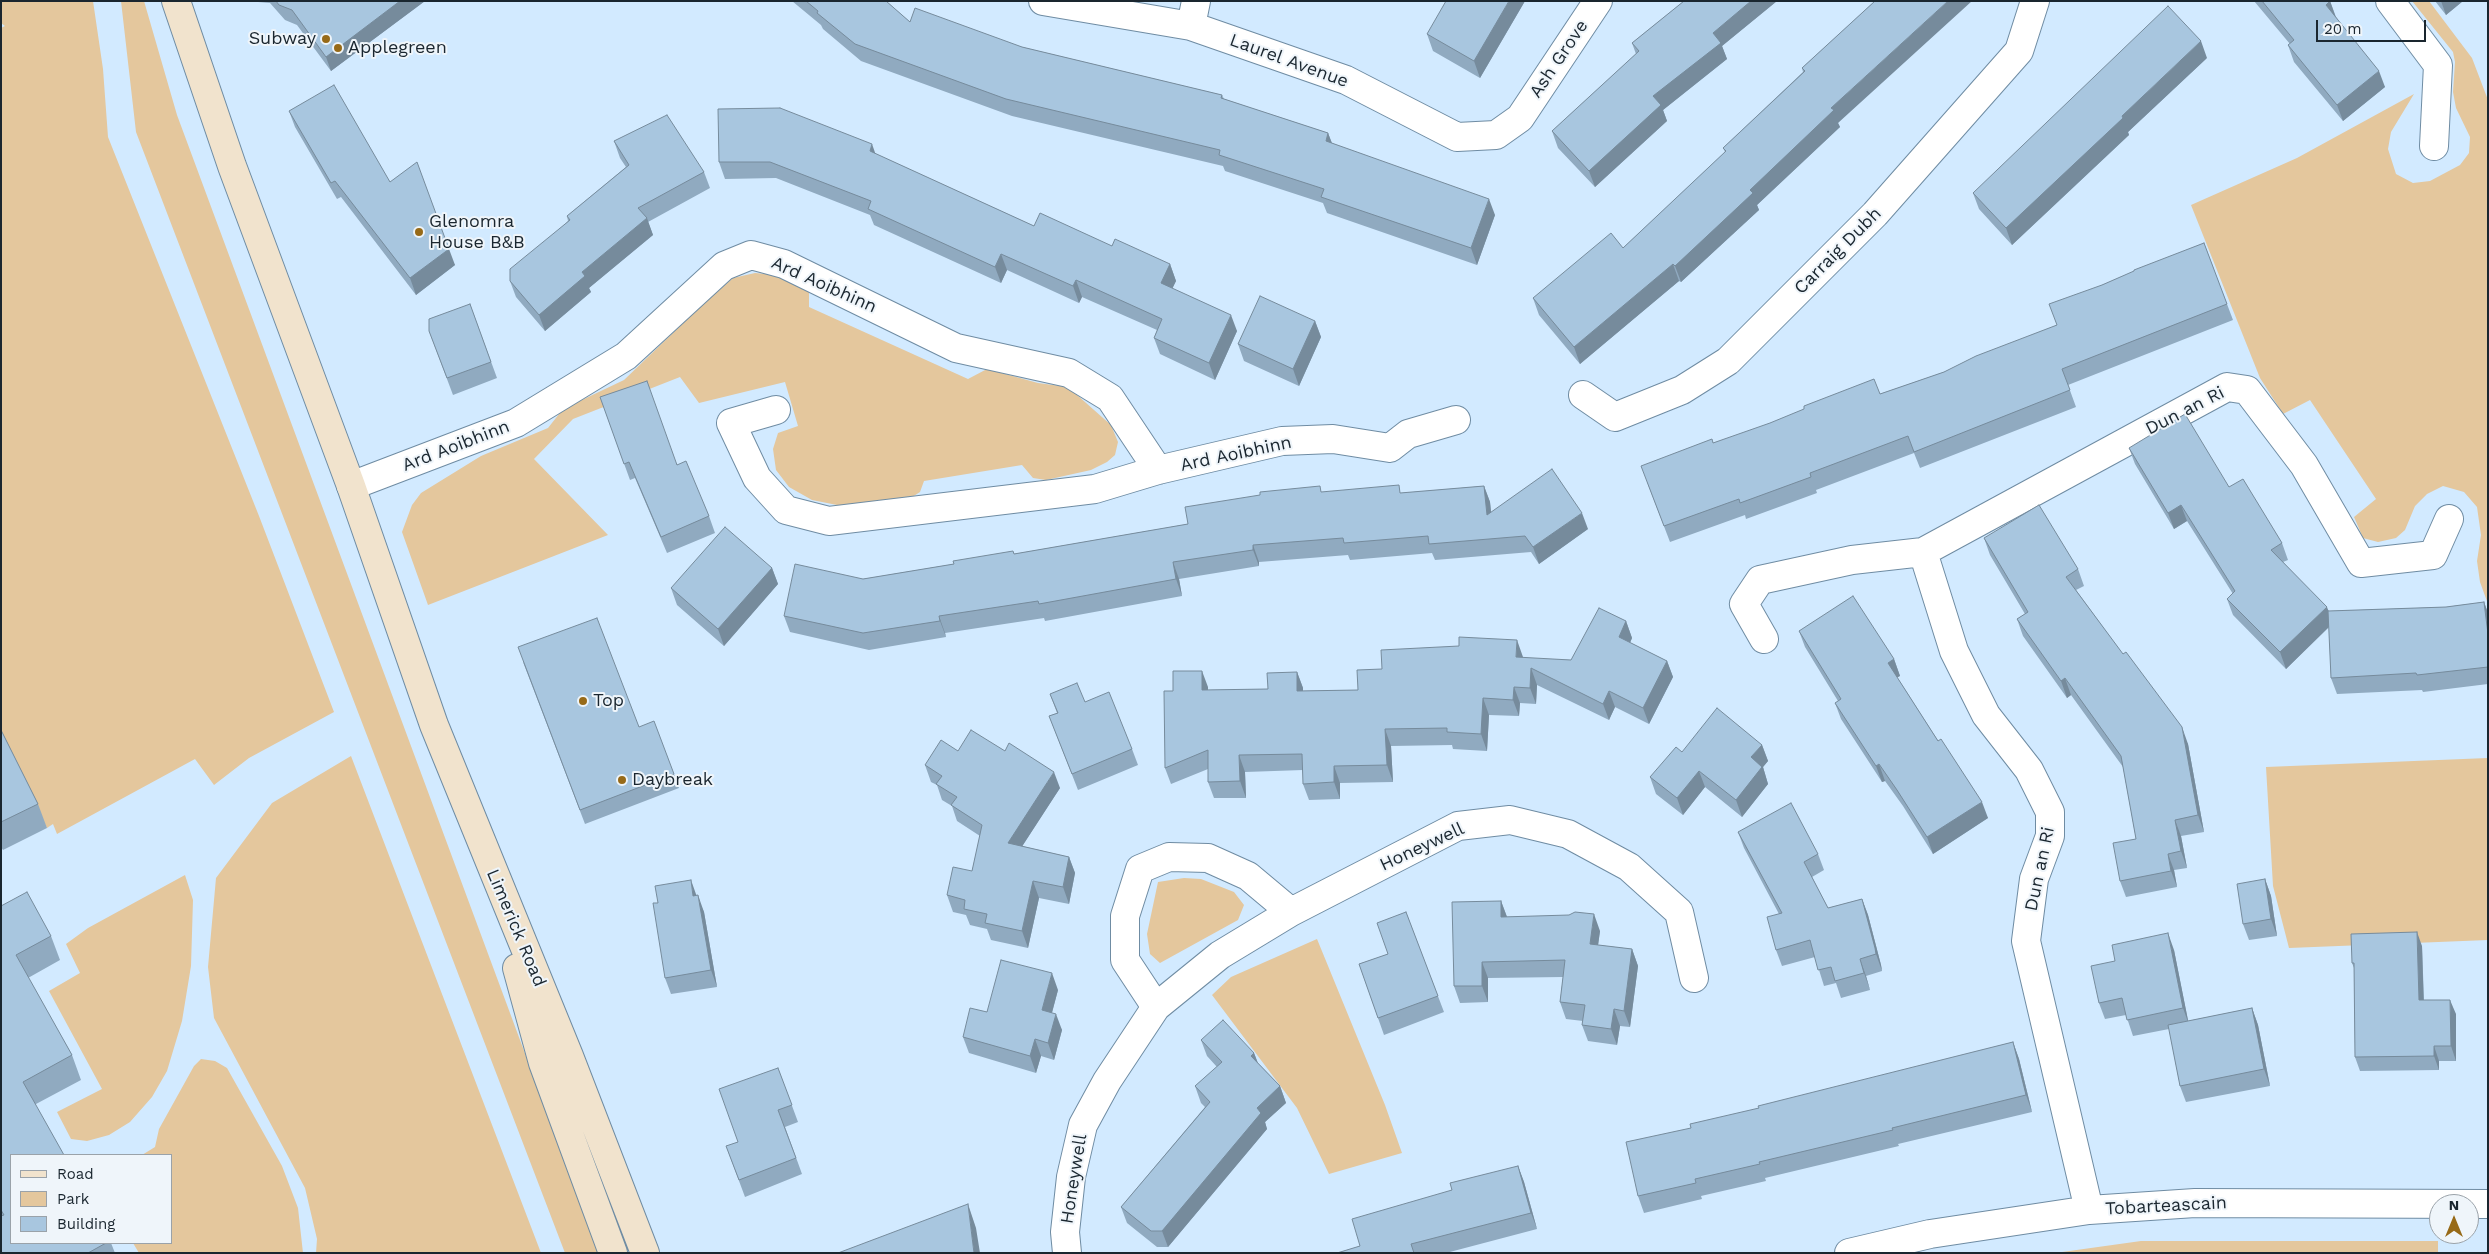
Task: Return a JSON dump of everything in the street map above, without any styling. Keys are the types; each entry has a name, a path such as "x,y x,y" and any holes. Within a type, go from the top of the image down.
{"main road":[{"path":"176,1 232,166 351,486 434,725 485,854"},
{"name":"Limerick Road","path":"485,854 543,1062 613,1253"},
{"name":"Limerick Road","path":"485,854 569,1056 645,1253"}],"street":[{"name":"Laurel Avenue","path":"1043,1 1194,14 1346,80 1457,137 1496,135 1520,118"},
{"name":"Ash Grove","path":"1520,118 1598,1"},
{"name":"Carraig Dubh","path":"1583,395 1615,417 1682,390 1728,361 1875,214 2019,50 2035,1"},
{"path":"2390,1 2438,64 2434,146"},
{"name":"Ard Aoibhinn","path":"351,486 516,424 626,356 724,266 751,255 784,264 956,348 1070,373 1110,398 1158,470"},
{"name":"Dun an Ri","path":"1764,639 1744,604 1760,580 1852,560 1923,552 2227,387 2247,390 2270,420 2304,465 2361,563 2433,555 2449,519"},
{"name":"Ard Aoibhinn","path":"776,410 731,423 757,478 786,510 829,520 1095,489 1158,470 1282,441 1333,439 1390,448 1408,434 1456,420"},
{"name":"Dun an Ri","path":"1923,552 1954,651 1986,715 2029,770 2050,812 2050,836 2034,879 2026,941 2089,1210"},
{"name":"Honeywell","path":"1066,1253 1065,1232 1071,1177 1084,1125 1107,1082 1156,1007 1220,954 1291,912 1458,826 1510,820 1568,834 1629,867 1679,912 1694,978"},
{"path":"1156,1007 1125,960 1125,916 1140,869 1168,858 1208,858 1248,876 1291,912"},
{"name":"Tobarteascain","path":"1849,1253 1930,1234 2089,1210 2195,1203 2488,1204"}],"green space":[{"path":"1,1 93,1 103,69 108,137 259,516 334,712 249,758 214,785 195,759 57,834 53,824 47,828 1,737 1,28 5,26 1,23"},
{"path":"121,1 144,1 177,115 599,1253 565,1253 136,132"},
{"path":"2412,1 2429,1 2472,58 2488,100 2488,604 2480,582 2477,561 2481,535 2477,507 2464,492 2443,486 2427,494 2415,506 2405,530 2396,538 2378,542 2363,538 2354,517 2376,499 2310,400 2283,414 2260,378 2191,205 2297,158 2414,94 2391,132 2388,149 2396,174 2413,183 2430,181 2460,165 2469,153 2470,137 2456,108 2453,92 2455,62 2453,52"},
{"path":"755,273 777,275 809,289 809,307 968,379 987,369 1038,383 1068,387 1111,425 1118,442 1115,455 1107,462 1091,470 1046,480 1033,478 1022,465 924,481 920,492 909,499 842,506 812,500 789,487 776,470 773,449 778,433 798,426 785,382 699,403 680,377 573,419 534,459 608,535 428,605 402,532 412,505 421,493 481,456 548,428 563,409 624,380 703,304 733,278"},
{"path":"351,756 541,1253 316,1253 317,1239 305,1188 214,1018 208,967 216,878 272,803"},
{"path":"2488,758 2488,940 2289,948 2273,886 2266,767"},
{"path":"185,875 193,900 191,966 182,1021 167,1071 152,1097 130,1122 109,1135 87,1141 71,1139 57,1112 102,1089 49,991 80,973 66,944 88,928"},
{"path":"1184,878 1201,879 1234,892 1244,905 1238,920 1160,963 1150,954 1147,934 1158,882"},
{"path":"1317,939 1385,1105 1402,1153 1329,1174 1297,1108 1212,995 1231,977"},
{"path":"201,1059 215,1061 227,1068 282,1166 298,1208 303,1253 139,1253 134,1244 172,1244 172,1154 144,1154 155,1147 159,1129 194,1066"},
{"path":"2141,1241 2429,1241 2429,1244 2438,1244 2438,1253 2055,1253"}],"building":[{"name":"Applegreen","path":"276,1 400,1 326,57 292,10 279,5"},
{"path":"806,1 886,1 910,22 915,8 1022,47 1222,95 1221,98 1328,133 1326,141 1489,199 1471,248 1321,197 1324,189 1219,155 1220,150 1006,99 855,44 817,13 818,11"},
{"path":"1446,1 1509,1 1474,61 1427,34"},
{"path":"1684,1 1751,1 1713,33 1721,43 1653,96 1661,105 1589,171 1552,131 1639,51 1632,43"},
{"path":"1875,1 1948,1 1831,108 1834,110 1750,190 1753,193 1675,266 1673,264 1574,347 1533,298 1611,233 1623,248 1726,151 1723,148 1805,71 1802,68"},
{"path":"2262,1 2330,1 2326,5 2379,71 2337,105 2288,45 2294,40"},
{"path":"2168,6 2201,41 2122,116 2123,118 2006,228 1973,193"},
{"path":"334,85 390,182 417,162 449,249 410,278 335,181 331,183 289,111"},
{"path":"780,108 872,144 870,151 1034,226 1040,213 1112,246 1115,239 1170,264 1161,283 1231,315 1209,363 1154,338 1162,319 1076,280 1073,286 1001,254 995,267 868,209 871,201 770,162 719,162 718,109"},
{"path":"667,115 704,172 638,208 647,218 582,272 585,276 539,315 510,281 510,269 570,220 567,216 629,165 614,141"},
{"path":"2204,243 2227,304 2062,369 2070,390 1914,452 1908,436 1810,473 1811,477 1740,503 1739,499 1664,526 1641,466 1712,439 1713,443 1770,423 1804,409 1804,406 1874,379 1880,394 1944,372 1976,356 2057,325 2049,304 2102,285 2134,270"},
{"path":"1260,296 1315,321 1293,369 1238,344"},
{"path":"470,304 491,362 447,378 429,331 429,319"},
{"path":"647,381 677,465 686,461 709,516 661,537 629,462 624,464 600,397"},
{"path":"2185,414 2229,487 2243,479 2282,543 2271,550 2327,607 2280,652 2227,599 2235,591 2181,505 2168,513 2129,448"},
{"path":"1552,469 1582,513 1533,547 1525,536 1429,544 1428,536 1344,543 1343,538 1253,545 1253,550 1173,562 1176,579 1039,604 1038,601 939,616 940,621 863,633 784,616 795,564 863,579 954,564 953,561 1013,551 1014,554 1188,524 1185,507 1260,495 1260,492 1320,486 1321,492 1399,485 1400,493 1484,486 1487,515"},
{"path":"2039,505 2078,569 2066,577 2123,654 2126,652 2182,727 2198,815 2175,820 2181,851 2168,854 2171,871 2120,881 2113,843 2136,839 2121,756 2065,678 2061,681 2017,619 2028,612 1984,538"},
{"path":"725,527 772,568 718,629 671,588"},
{"path":"1853,596 1894,659 1888,663 1938,741 1941,739 1982,802 1927,837 1897,790 1879,764 1876,766 1835,703 1841,699 1799,631"},
{"path":"2484,602 2488,634 2488,667 2417,675 2416,673 2331,678 2328,611 2446,607"},
{"path":"1599,608 1626,621 1619,637 1667,661 1643,708 1609,691 1603,704 1531,668 1530,688 1514,687 1513,700 1483,698 1481,734 1447,732 1447,728 1385,729 1387,765 1334,766 1334,782 1303,784 1302,754 1239,755 1240,781 1208,782 1208,750 1165,768 1164,691 1173,691 1173,671 1202,671 1202,690 1268,689 1267,673 1297,672 1297,691 1358,690 1357,670 1382,669 1381,650 1459,646 1459,637 1517,640 1516,657 1571,660"},
{"path":"597,618 639,727 654,721 674,774 580,810 518,647"},
{"path":"1077,683 1085,702 1109,692 1132,749 1072,774 1049,716 1058,713 1050,694"},
{"path":"1717,708 1762,745 1751,757 1762,767 1736,800 1699,771 1677,798 1650,777 1676,747 1682,752"},
{"path":"1,730 38,804 1,822"},
{"path":"971,730 1005,751 1009,743 1054,772 1008,843 1069,857 1063,887 1033,881 1022,931 985,923 987,914 964,909 965,900 947,895 953,867 972,871 982,825 951,805 957,797 936,784 942,776 925,765 941,740 958,751"},
{"path":"1791,803 1818,854 1804,862 1828,908 1862,899 1876,954 1860,959 1864,973 1835,981 1831,967 1818,970 1810,940 1776,950 1767,917 1782,913 1738,832"},
{"path":"2265,879 2271,919 2243,924 2237,884"},
{"path":"691,880 693,896 698,895 711,970 665,978 653,903 658,903 655,886"},
{"path":"27,892 51,936 16,955 72,1055 23,1082 63,1154 10,1154 10,1244 104,1244 88,1253 1,1253 1,1216 4,1215 1,1210 1,906"},
{"path":"1501,901 1501,917 1569,915 1575,912 1594,914 1590,944 1632,949 1624,1011 1614,1009 1611,1029 1582,1025 1585,1005 1560,1002 1565,960 1482,962 1482,986 1454,986 1452,902"},
{"path":"1406,912 1438,996 1378,1018 1359,964 1388,954 1377,923"},
{"path":"2417,932 2419,1000 2450,1000 2451,1046 2434,1046 2434,1056 2355,1057 2354,963 2352,963 2351,934"},
{"path":"2168,933 2183,1008 2127,1020 2122,998 2099,1003 2091,966 2115,961 2112,945"},
{"path":"1001,960 1052,973 1042,1010 1056,1014 1048,1043 1035,1039 1030,1056 963,1037 970,1008 987,1012"},
{"path":"2252,1008 2264,1069 2180,1086 2168,1025"},
{"path":"1223,1020 1254,1053 1251,1056 1280,1086 1257,1108 1261,1113 1162,1231 1151,1231 1121,1207 1210,1102 1195,1086 1222,1062 1201,1040"},
{"path":"2013,1042 2026,1095 1892,1128 1893,1130 1759,1162 1760,1164 1695,1179 1696,1183 1638,1196 1626,1142 1691,1128 1690,1124"},
{"path":"778,1068 792,1105 778,1110 796,1158 739,1180 726,1146 738,1142 719,1089"},
{"path":"1518,1166 1531,1213 1411,1244 1414,1253 1337,1253 1360,1246 1352,1219 1452,1190 1450,1183"},
{"path":"968,1204 974,1253 838,1253"}],"place":[{"name":"Subway","path":"326,39"},
{"name":"Applegreen","path":"338,48"},
{"name":"Glenomra House B&B","path":"419,232"},
{"name":"Top","path":"583,701"},
{"name":"Daybreak","path":"622,780"}]}
